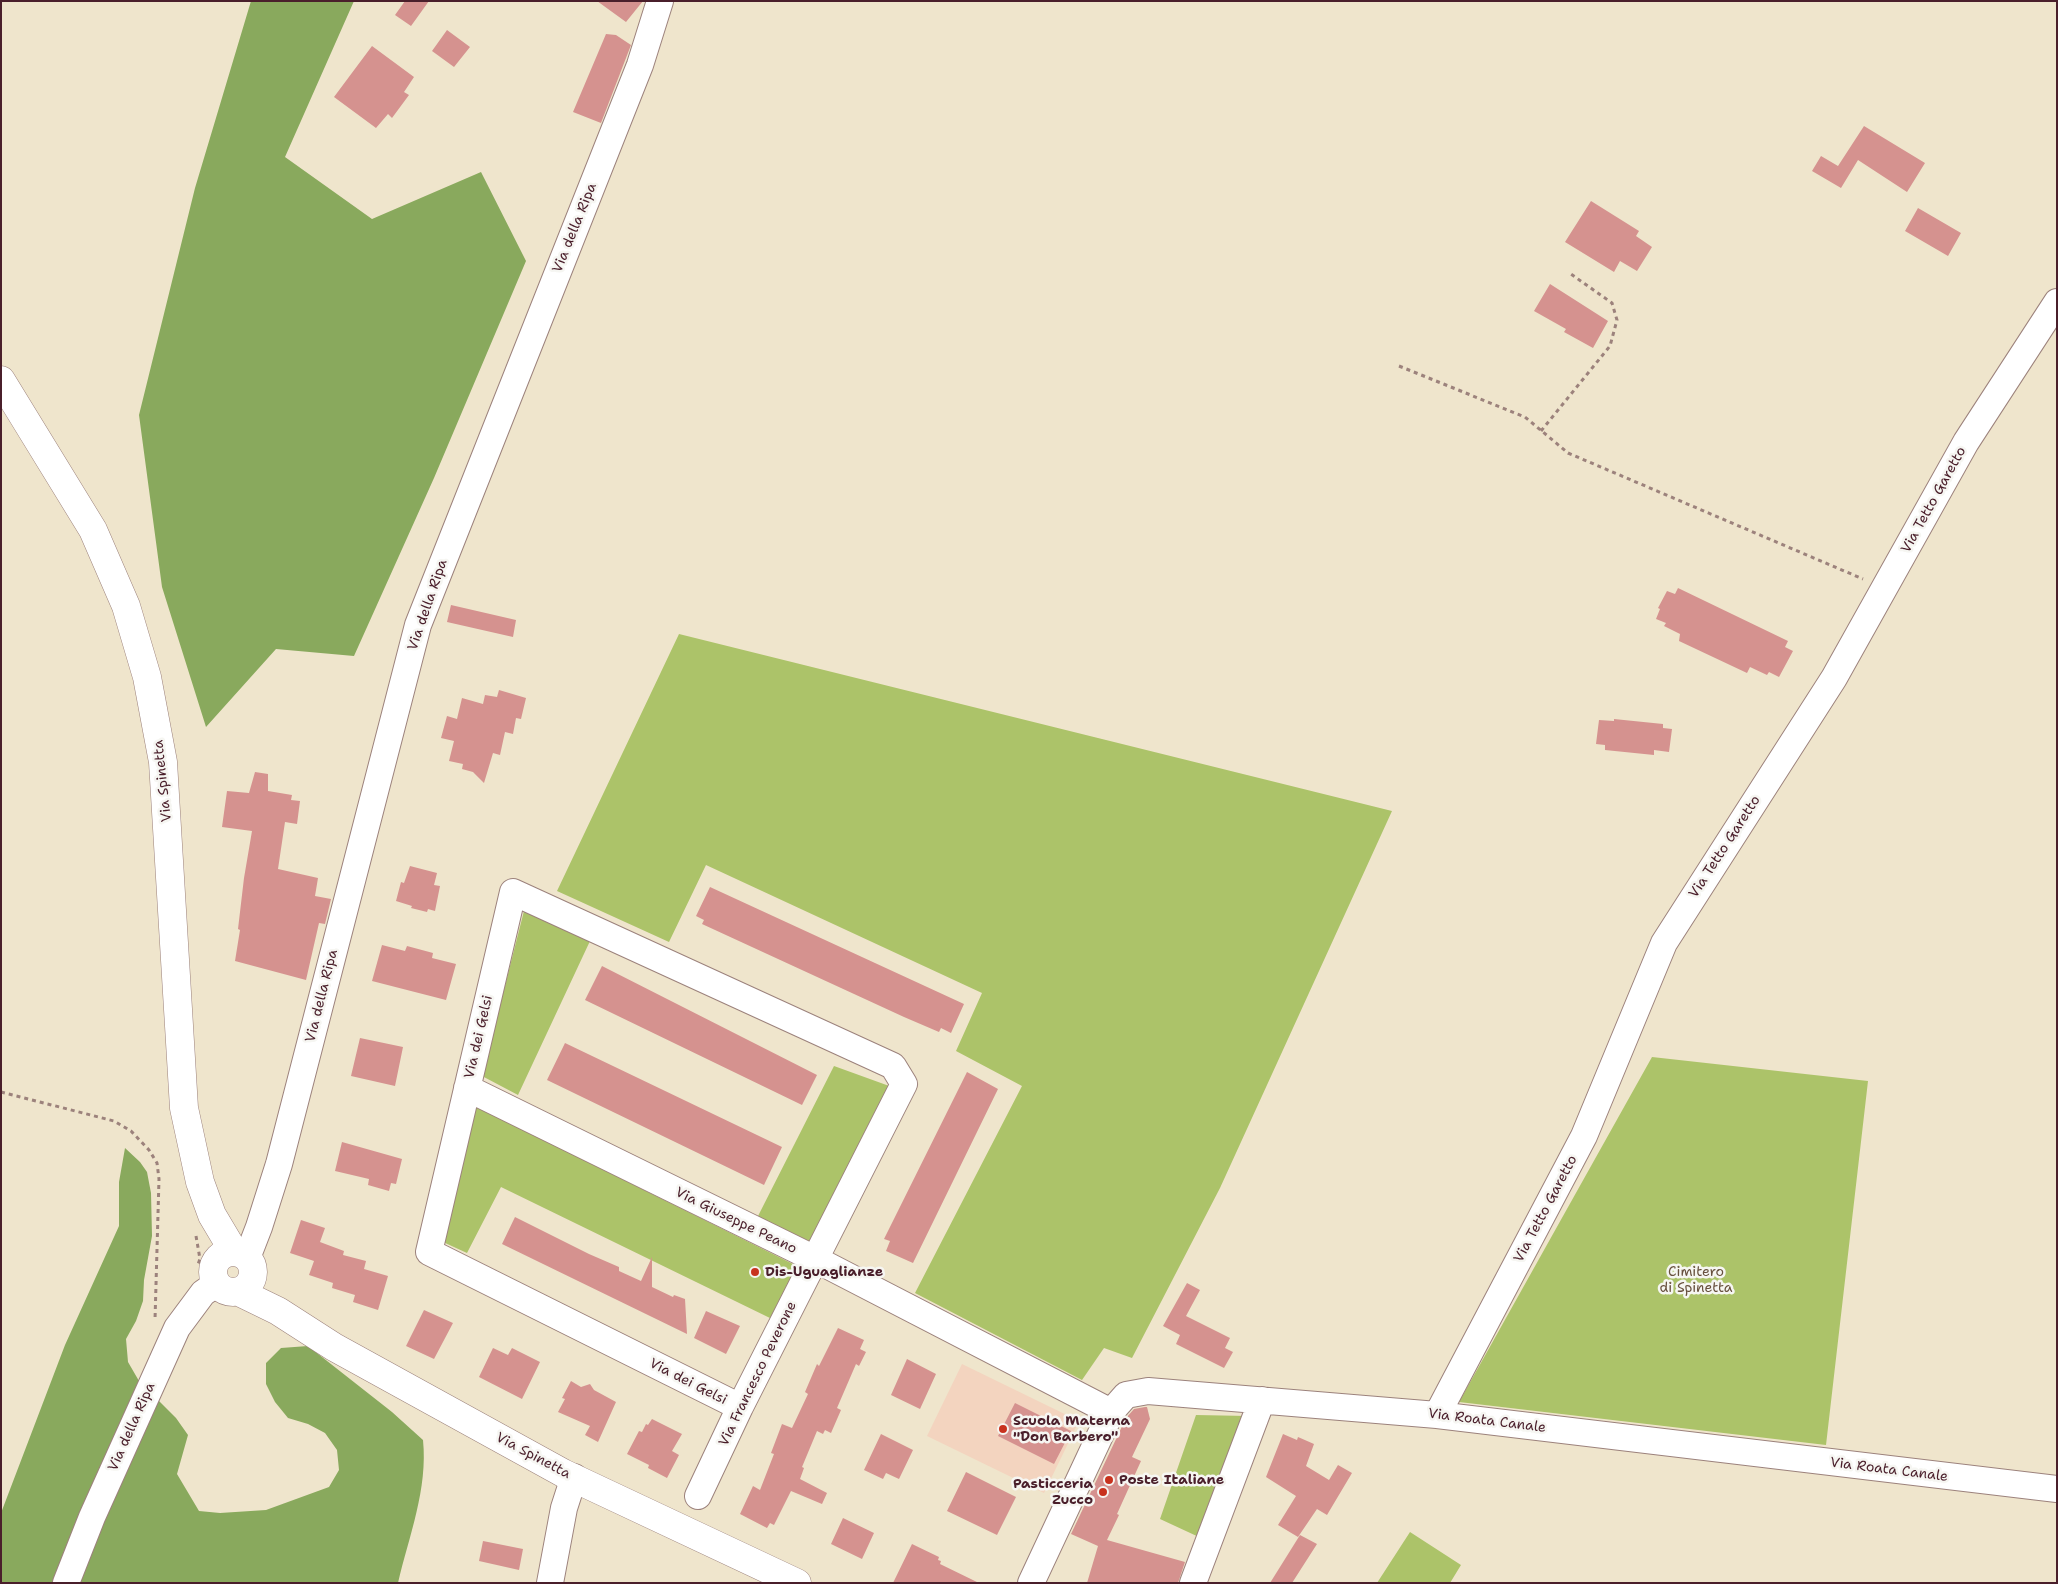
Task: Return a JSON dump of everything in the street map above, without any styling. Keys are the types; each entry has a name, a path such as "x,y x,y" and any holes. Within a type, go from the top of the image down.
{"main road":[{"name":"Via Spinetta","path":"1,380 93,530 126,606 147,677 164,762 184,1108 203,1222 229,1270 278,1311 334,1347 563,1473 797,1583"}],"street":[{"name":"Via della Ripa","path":"66,1583 96,1508 177,1328 203,1292 229,1270 259,1227 279,1164 418,625 640,65 660,1"},
{"name":"Via Tetto Garetto","path":"1436,1415 1584,1136 1664,943 1834,678 1966,442 2057,302"},
{"name":"Via dei Gelsi","path":"740,1407 429,1252 513,892 893,1066"},
{"name":"Via Francesco Peverone","path":"698,1496 740,1407 904,1084 893,1066"},
{"name":"Via Giuseppe Peano","path":"467,1088 815,1260 1111,1412"},
{"name":"Via Roata Canale","path":"1031,1583 1111,1412 1126,1395 1148,1391 1436,1415 2057,1489"},
{"path":"1193,1583 1262,1400"},
{"path":"550,1583 564,1508 574,1477"}],"path":[{"path":"1541,431 1610,346 1617,320 1612,303 1568,272"},
{"path":"1400,366 1525,417 1568,453 1885,588"},
{"path":"1,1092 114,1121 131,1131 149,1150 156,1163 159,1179 155,1320 177,1328"},
{"path":"203,1222 199,1247 200,1259 229,1270"}],"shaded area":[{"name":"Scuola Materna \"Don Barbero\"","path":"962,1364 1079,1421 1044,1493 927,1436"}],"green space":[{"path":"251,1 354,1 285,157 372,219 481,172 526,261 434,478 354,656 276,649 206,727 162,587 139,415 195,188"},
{"path":"679,634 1392,811 1220,1188 1132,1358 1104,1348 1082,1380 915,1293 1022,1086 956,1051 982,993 706,865 669,942 557,891"},
{"path":"525,907 590,941 518,1095 482,1076"},
{"name":"Cimitero di Spinetta","path":"1652,1057 1868,1081 1826,1445 1459,1402"},
{"path":"834,1066 892,1087 811,1251 755,1222"},
{"path":"473,1105 801,1268 772,1319 501,1187 467,1253 443,1242"},
{"path":"125,1148 140,1162 147,1172 151,1193 152,1236 144,1280 143,1301 136,1321 126,1339 128,1362 139,1381 176,1418 188,1435 177,1474 199,1511 220,1513 266,1510 329,1487 339,1470 337,1450 325,1433 308,1424 288,1418 275,1402 266,1384 266,1363 281,1348 308,1346 392,1412 423,1440 423,1476 420,1494 398,1583 1,1583 1,1513 65,1345 119,1226 119,1182"},
{"path":"1196,1415 1248,1416 1201,1538 1160,1519"},
{"path":"1410,1532 1461,1565 1450,1583 1377,1583"}],"building":[{"path":"405,1 429,1 411,26 395,15"},
{"path":"597,1 643,1 626,22"},
{"path":"447,30 470,47 454,67 432,51"},
{"path":"606,34 616,35 631,45 601,123 573,112"},
{"path":"372,46 414,77 404,92 409,95 392,118 388,114 376,128 334,97"},
{"path":"1864,126 1925,163 1907,192 1858,160 1841,188 1812,171 1821,156 1838,166"},
{"path":"1591,201 1639,231 1636,236 1652,247 1637,271 1620,261 1614,272 1565,242"},
{"path":"1918,208 1961,233 1948,256 1905,231"},
{"path":"1550,284 1608,321 1593,348 1564,332 1566,329 1534,311"},
{"path":"1678,588 1788,641 1785,647 1793,651 1779,677 1769,672 1767,675 1750,667 1747,673 1679,641 1680,634 1664,626 1666,623 1656,619 1660,609 1658,608 1667,591 1675,594"},
{"path":"451,605 516,620 513,637 447,622"},
{"path":"499,690 526,698 521,719 516,718 513,734 505,732 500,755 493,753 484,783 473,772 462,769 463,764 449,761 454,741 441,738 447,716 457,719 462,698 483,704 485,695 497,697"},
{"path":"1614,719 1663,724 1663,728 1672,729 1669,752 1654,750 1654,755 1605,750 1605,745 1596,744 1599,720 1614,721"},
{"path":"255,772 268,774 268,791 292,795 291,800 300,801 297,824 285,822 278,869 318,878 315,896 331,899 325,924 319,923 306,980 235,961 240,930 238,929 244,878 252,831 222,827 227,791 249,793"},
{"path":"410,866 437,873 434,885 440,886 435,911 428,909 427,912 411,908 412,906 396,901 401,882 404,883"},
{"path":"710,887 964,1004 951,1033 941,1028 939,1032 904,1017 702,924 704,920 696,916"},
{"path":"382,945 405,951 407,946 433,953 432,958 456,964 446,1000 372,981"},
{"path":"602,966 817,1075 802,1105 585,1000"},
{"path":"360,1038 403,1047 395,1086 351,1076"},
{"path":"565,1043 782,1147 764,1185 547,1080"},
{"path":"967,1072 998,1089 913,1263 886,1251 890,1241 884,1239"},
{"path":"342,1142 402,1159 396,1184 391,1183 389,1191 368,1185 369,1179 335,1171"},
{"path":"515,1217 619,1267 619,1271 641,1281 652,1257 652,1287 673,1297 674,1295 685,1299 687,1334 502,1244"},
{"path":"301,1220 325,1228 320,1242 344,1251 343,1255 366,1261 364,1269 388,1276 378,1310 353,1302 355,1295 332,1288 333,1283 309,1275 314,1261 290,1253"},
{"path":"1187,1283 1200,1290 1186,1316 1230,1338 1225,1348 1233,1352 1224,1368 1176,1344 1180,1335 1163,1326"},
{"path":"424,1310 453,1323 434,1359 406,1346"},
{"path":"706,1311 740,1326 726,1354 694,1338"},
{"path":"838,1328 864,1340 860,1349 866,1352 859,1366 856,1364 837,1408 841,1410 831,1433 825,1430 823,1434 817,1431 802,1467 804,1468 800,1479 827,1493 822,1504 791,1491 774,1525 770,1523 767,1528 740,1514 753,1486 760,1490 774,1454 771,1453 782,1424 792,1428 808,1394 805,1392 817,1364 819,1366"},
{"path":"493,1348 508,1355 512,1348 540,1362 522,1399 479,1377"},
{"path":"907,1359 936,1374 920,1409 891,1395"},
{"path":"571,1381 581,1387 590,1384 594,1390 616,1402 598,1442 585,1435 590,1426 558,1412 565,1399 562,1398"},
{"path":"1015,1403 1071,1431 1054,1464 998,1436"},
{"path":"1147,1407 1150,1419 1132,1457 1141,1461 1107,1540 1185,1562 1178,1583 1087,1583 1098,1546 1071,1534 1126,1418 1134,1409"},
{"path":"652,1419 682,1434 672,1451 679,1455 667,1478 648,1468 649,1465 627,1454 639,1431 642,1432 646,1424 648,1425"},
{"path":"881,1434 913,1450 899,1479 886,1473 883,1479 864,1470"},
{"path":"1283,1434 1297,1440 1298,1437 1314,1444 1306,1466 1329,1480 1338,1465 1352,1473 1327,1515 1317,1509 1298,1537 1278,1525 1296,1496 1266,1477"},
{"path":"966,1472 1016,1497 997,1535 947,1511"},
{"path":"843,1518 874,1533 862,1559 831,1544"},
{"path":"1300,1535 1317,1544 1292,1583 1270,1583"},
{"path":"483,1541 523,1549 519,1570 479,1561"},
{"path":"912,1544 939,1557 940,1564 979,1583 893,1583"}],"place":[{"name":"Dis-Uguaglianze","path":"755,1272"},
{"name":"Scuola Materna \"Don Barbero\"","path":"1003,1429"},
{"name":"Poste Italiane","path":"1109,1480"},
{"name":"Pasticceria Zucco","path":"1103,1492"}]}
